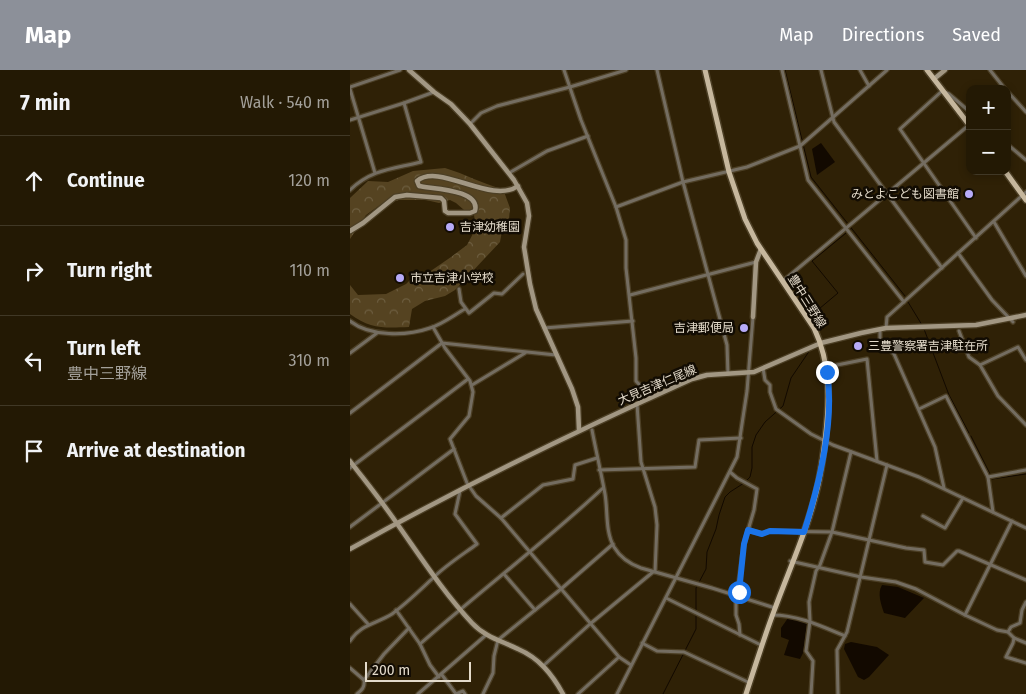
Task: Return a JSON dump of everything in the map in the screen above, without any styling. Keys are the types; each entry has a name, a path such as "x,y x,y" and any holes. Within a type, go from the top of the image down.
{"main road":[{"name":"豊中三野線","path":"705,70 730,172 745,219 761,249 807,315 821,342 824,367 829,385 829,408 818,486 804,532 772,614 746,694"},
{"path":"927,70 966,122"},
{"path":"1008,175 1025,196"}],"street":[{"path":"375,173 350,88 400,70"},
{"path":"411,70 434,92 451,104 470,124 509,173 527,202 529,216 525,256 536,309 578,406 580,430"},
{"path":"564,70 616,207 626,240 626,268 633,321 636,381 651,398"},
{"path":"470,124 481,113 497,106 626,70"},
{"path":"657,70 683,182 728,345 728,374"},
{"path":"782,70 808,180 904,302"},
{"path":"821,70 832,119 942,268"},
{"path":"860,70 869,86"},
{"path":"616,207 683,182 730,172 800,146 887,70"},
{"path":"934,79 945,70"},
{"path":"990,70 1002,85"},
{"path":"966,109 949,94 942,91 900,128 976,238"},
{"path":"350,120 434,92"},
{"path":"1011,96 1026,112"},
{"path":"350,190 359,181 375,173 421,162 404,103"},
{"path":"783,281 966,128"},
{"path":"509,173 547,151 588,136"},
{"path":"1011,147 1026,160"},
{"path":"350,231 370,218 391,199 401,195 441,198 444,201 445,211 448,213 470,213 475,211 474,204 461,194 447,189 419,186 417,181 422,178 430,176 449,179 496,191 508,190 518,186"},
{"path":"886,328 886,317 1025,196"},
{"path":"994,222 1026,276"},
{"path":"617,694 739,451 749,373 756,262 761,249"},
{"path":"958,253 992,300 1011,320"},
{"path":"630,295 756,262"},
{"path":"459,288 460,298 469,313 494,292 502,294 523,274"},
{"path":"350,321 362,329 376,333 418,331 433,327 465,309"},
{"name":"大見吉津仁尾線","path":"350,549 580,430 692,378 749,373 821,342 880,329 976,325 1011,320 1026,315"},
{"path":"544,328 633,321"},
{"path":"433,327 472,385 473,392 468,419 450,439 469,486 476,496 501,518 619,657 631,665"},
{"path":"880,329 880,340 894,354 935,447 944,489"},
{"path":"959,331 967,354 980,365 998,396 1026,426"},
{"path":"350,353 376,333"},
{"path":"350,413 442,343 556,355"},
{"path":"980,365 1018,347 1026,360"},
{"path":"472,385 526,352"},
{"path":"824,367 867,359 877,461"},
{"path":"763,368 764,380 770,385 770,392 776,409 799,426 825,441 944,489 1026,528"},
{"path":"352,467 468,378"},
{"path":"919,409 946,396 988,477 993,512"},
{"path":"543,666 590,624 654,572 657,524 655,507 640,451 637,404"},
{"path":"592,430 610,535 613,544 621,556 632,564 654,572 775,608"},
{"path":"600,470 695,467 699,440 741,438"},
{"path":"350,527 454,449"},
{"path":"811,694 813,662 806,651 810,621 809,602 816,571 819,568 832,532 850,452"},
{"path":"501,518 543,486 573,479 575,465 597,458"},
{"path":"350,461 352,467 397,523 434,577 480,631 530,655 556,681 563,694"},
{"path":"838,694 837,650 847,632 886,465"},
{"path":"988,477 1026,470"},
{"path":"730,472 757,489 744,544 736,615 740,635"},
{"path":"420,644 460,609 530,554 603,488"},
{"path":"350,641 354,635 368,624 378,622 396,610 434,577 477,544 455,514 460,491"},
{"path":"923,516 945,528 963,498"},
{"path":"965,615 1012,522"},
{"path":"748,530 762,534 770,531 832,532 924,550 925,562 943,566 959,551 1026,580"},
{"path":"483,694 493,673 498,640 613,544"},
{"path":"792,561 860,577 896,582 916,589 997,630 1008,632 1014,638 1026,643"},
{"path":"504,574 535,610"},
{"path":"666,598 762,646"},
{"path":"1008,632 1011,627 1020,623 1022,610 1026,602"},
{"path":"350,604 368,624"},
{"path":"396,610 420,644 430,666 456,694 463,691 465,694"},
{"path":"772,614 786,615 810,621 844,636"},
{"path":"356,694 362,689 364,680 384,654 409,628"},
{"path":"418,694 486,635"},
{"path":"1014,638 1006,657 1026,663"},
{"path":"642,643 657,651 684,652 750,683"},
{"path":"578,694 619,657"},
{"path":"350,668 364,680"}],"green space":[{"path":"445,168 503,189 510,208 509,219 501,223 500,242 455,290 445,296 425,301 412,309 409,327 392,328 371,325 357,319 350,314 350,285 358,295 386,294 406,284 411,279 422,277 451,257 467,245 476,228 474,215 450,200 439,203 426,200 399,200 380,205 366,215 350,239 350,198 368,181 388,182 413,171"}],"shaded area":[{"path":"821,143 835,162 817,175 812,149"},
{"path":"882,585 898,587 924,598 905,618 884,613 880,595"},
{"path":"788,618 807,624 803,653 800,659 784,655 789,640 781,637 781,628"},
{"path":"851,642 877,647 889,655 864,680 858,677 844,649 845,644"}],"waterway":[{"path":"785,70 811,177 905,296"},
{"path":"817,324 812,317 813,314 838,293 812,261 851,229"},
{"path":"908,302 922,325"},
{"path":"924,329 949,395 969,433"},
{"path":"696,611 696,588 706,569 707,552 725,497 750,477 752,447 756,435 765,422 783,406 791,378 810,350"},
{"path":"971,436 990,474"},
{"path":"992,479 1026,474"},
{"path":"663,694 696,629 696,615"}],"place":[{"name":"みとよこども図書館","path":"969,194"},
{"name":"吉津幼稚園","path":"450,227"},
{"name":"市立吉津小学校","path":"400,278"},
{"name":"吉津郵便局","path":"744,328"},
{"name":"三豊警察署吉津駐在所","path":"858,346"}],"route":[{"path":"739,592 744,544 748,530 762,534 770,531 804,532 820,473 829,408 827,372"}]}
